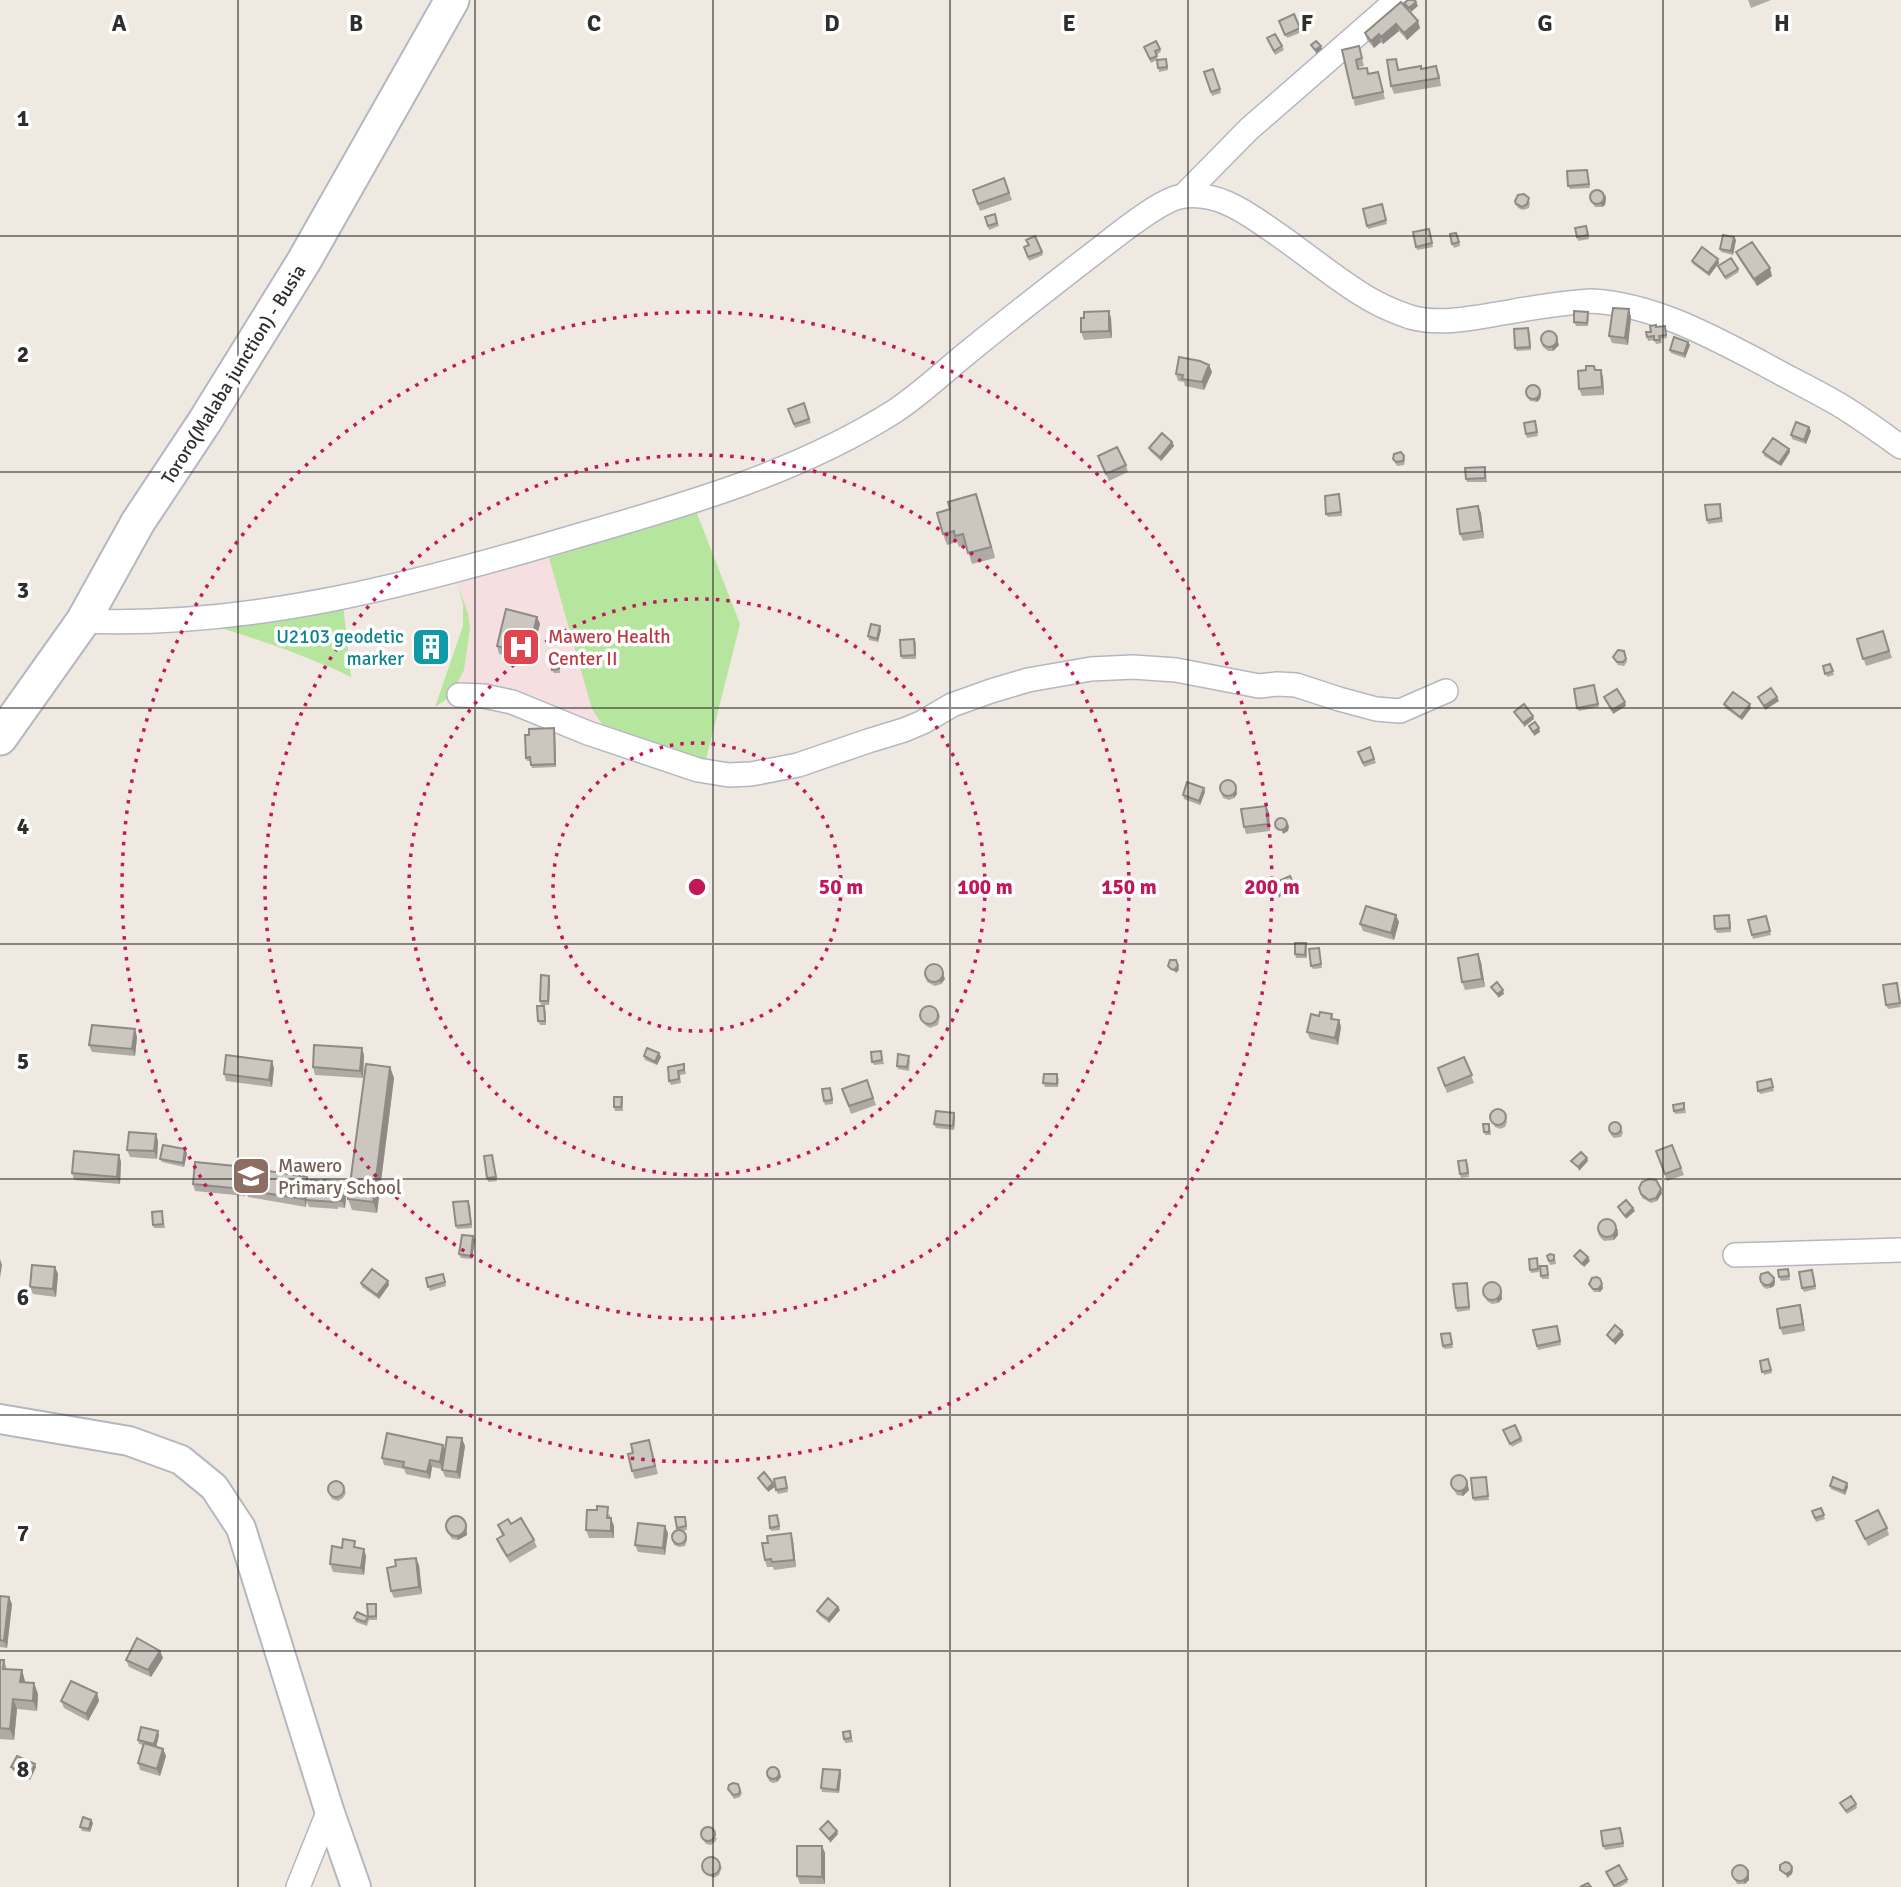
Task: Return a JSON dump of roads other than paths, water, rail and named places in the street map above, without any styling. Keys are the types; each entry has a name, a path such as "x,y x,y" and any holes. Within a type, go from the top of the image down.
{"main road":[{"name":"Tororo(Malaba junction) - Busia","path":"0,738 83,621 138,522 205,421 304,261 452,0"}],"street":[{"path":"1183,196 1249,129 1397,0"},
{"path":"83,621 140,622 238,614 372,591 495,560 666,510 766,475 847,439 899,408 1126,228 1165,201 1183,196 1210,198 1239,208 1359,293 1411,317 1431,321 1454,319 1591,300 1642,309 1744,354 1839,405 1901,447"},
{"path":"459,695 484,696 512,702 588,733 698,770 740,775 798,765 904,730 952,705 991,691 1028,680 1091,669 1133,667 1176,670 1259,686 1296,685 1376,709 1400,711 1446,691"},
{"path":"1735,1255 1901,1250"},
{"path":"0,1419 129,1441 181,1460 214,1487 241,1528 329,1810 356,1887"},
{"path":"298,1887 329,1810"}],"place":[{"name":"U2103 geodetic marker","path":"431,647"},
{"name":"Mawero Health Center II","path":"521,647"},
{"name":"Mawero Primary School","path":"251,1176"}]}
